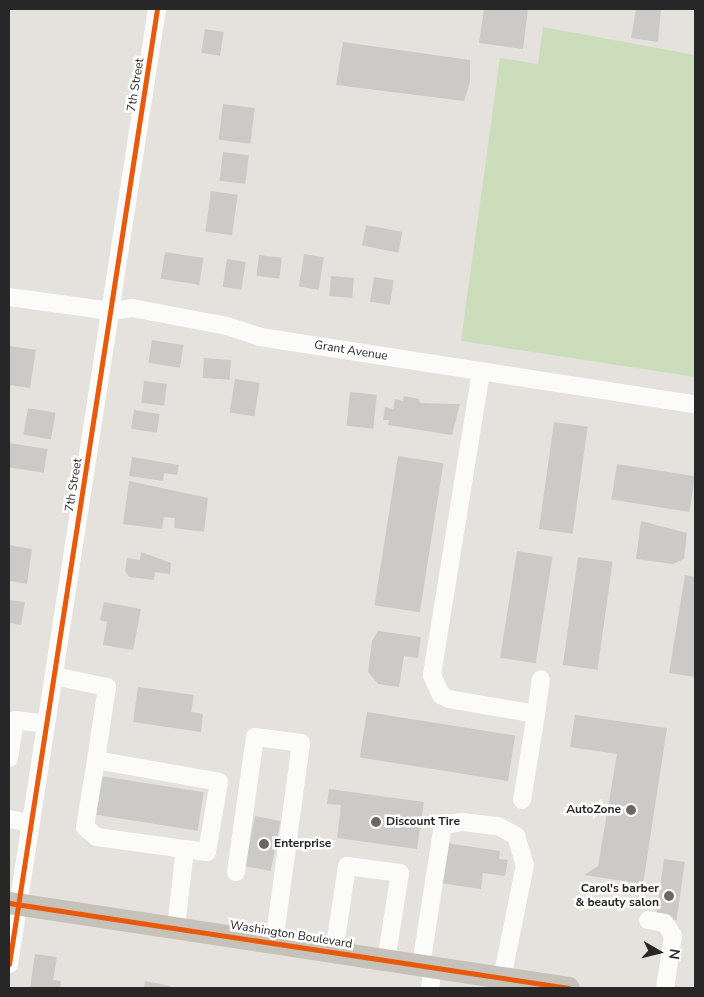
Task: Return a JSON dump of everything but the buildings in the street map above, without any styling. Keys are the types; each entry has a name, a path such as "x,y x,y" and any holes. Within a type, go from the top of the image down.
{"main road":[{"name":"Washington Boulevard","path":"13,904 386,960 428,974 502,978 569,988"}],"street":[{"name":"7th Street","path":"9,964 13,904 30,823 54,676 157,9"},
{"name":"Grant Avenue","path":"9,297 111,311 139,309 260,336 695,404"},
{"path":"481,372 432,675 441,695 449,699 536,714"},
{"path":"54,676 107,687 85,827 96,837 207,852 220,782 96,760"},
{"path":"522,800 541,678"},
{"path":"9,758 14,720 46,724"},
{"path":"236,872 255,737 301,743 274,942"},
{"path":"9,819 30,823"},
{"path":"428,974 443,825 463,822 498,826 516,836 525,865 502,978"},
{"path":"176,927 185,849"},
{"path":"334,952 347,866 400,874 386,960"},
{"path":"648,920 666,923 673,936 665,988"}],"green space":[{"path":"543,27 695,55 695,377 461,341 500,58 538,64"}],"cycle path":[{"path":"9,964 157,9"},
{"path":"9,903 569,988"}],"place":[{"name":"AutoZone","path":"631,810"},
{"name":"Discount Tire","path":"376,822"},
{"name":"Enterprise","path":"264,844"},
{"name":"Carol's barber & beauty salon","path":"669,896"}]}
